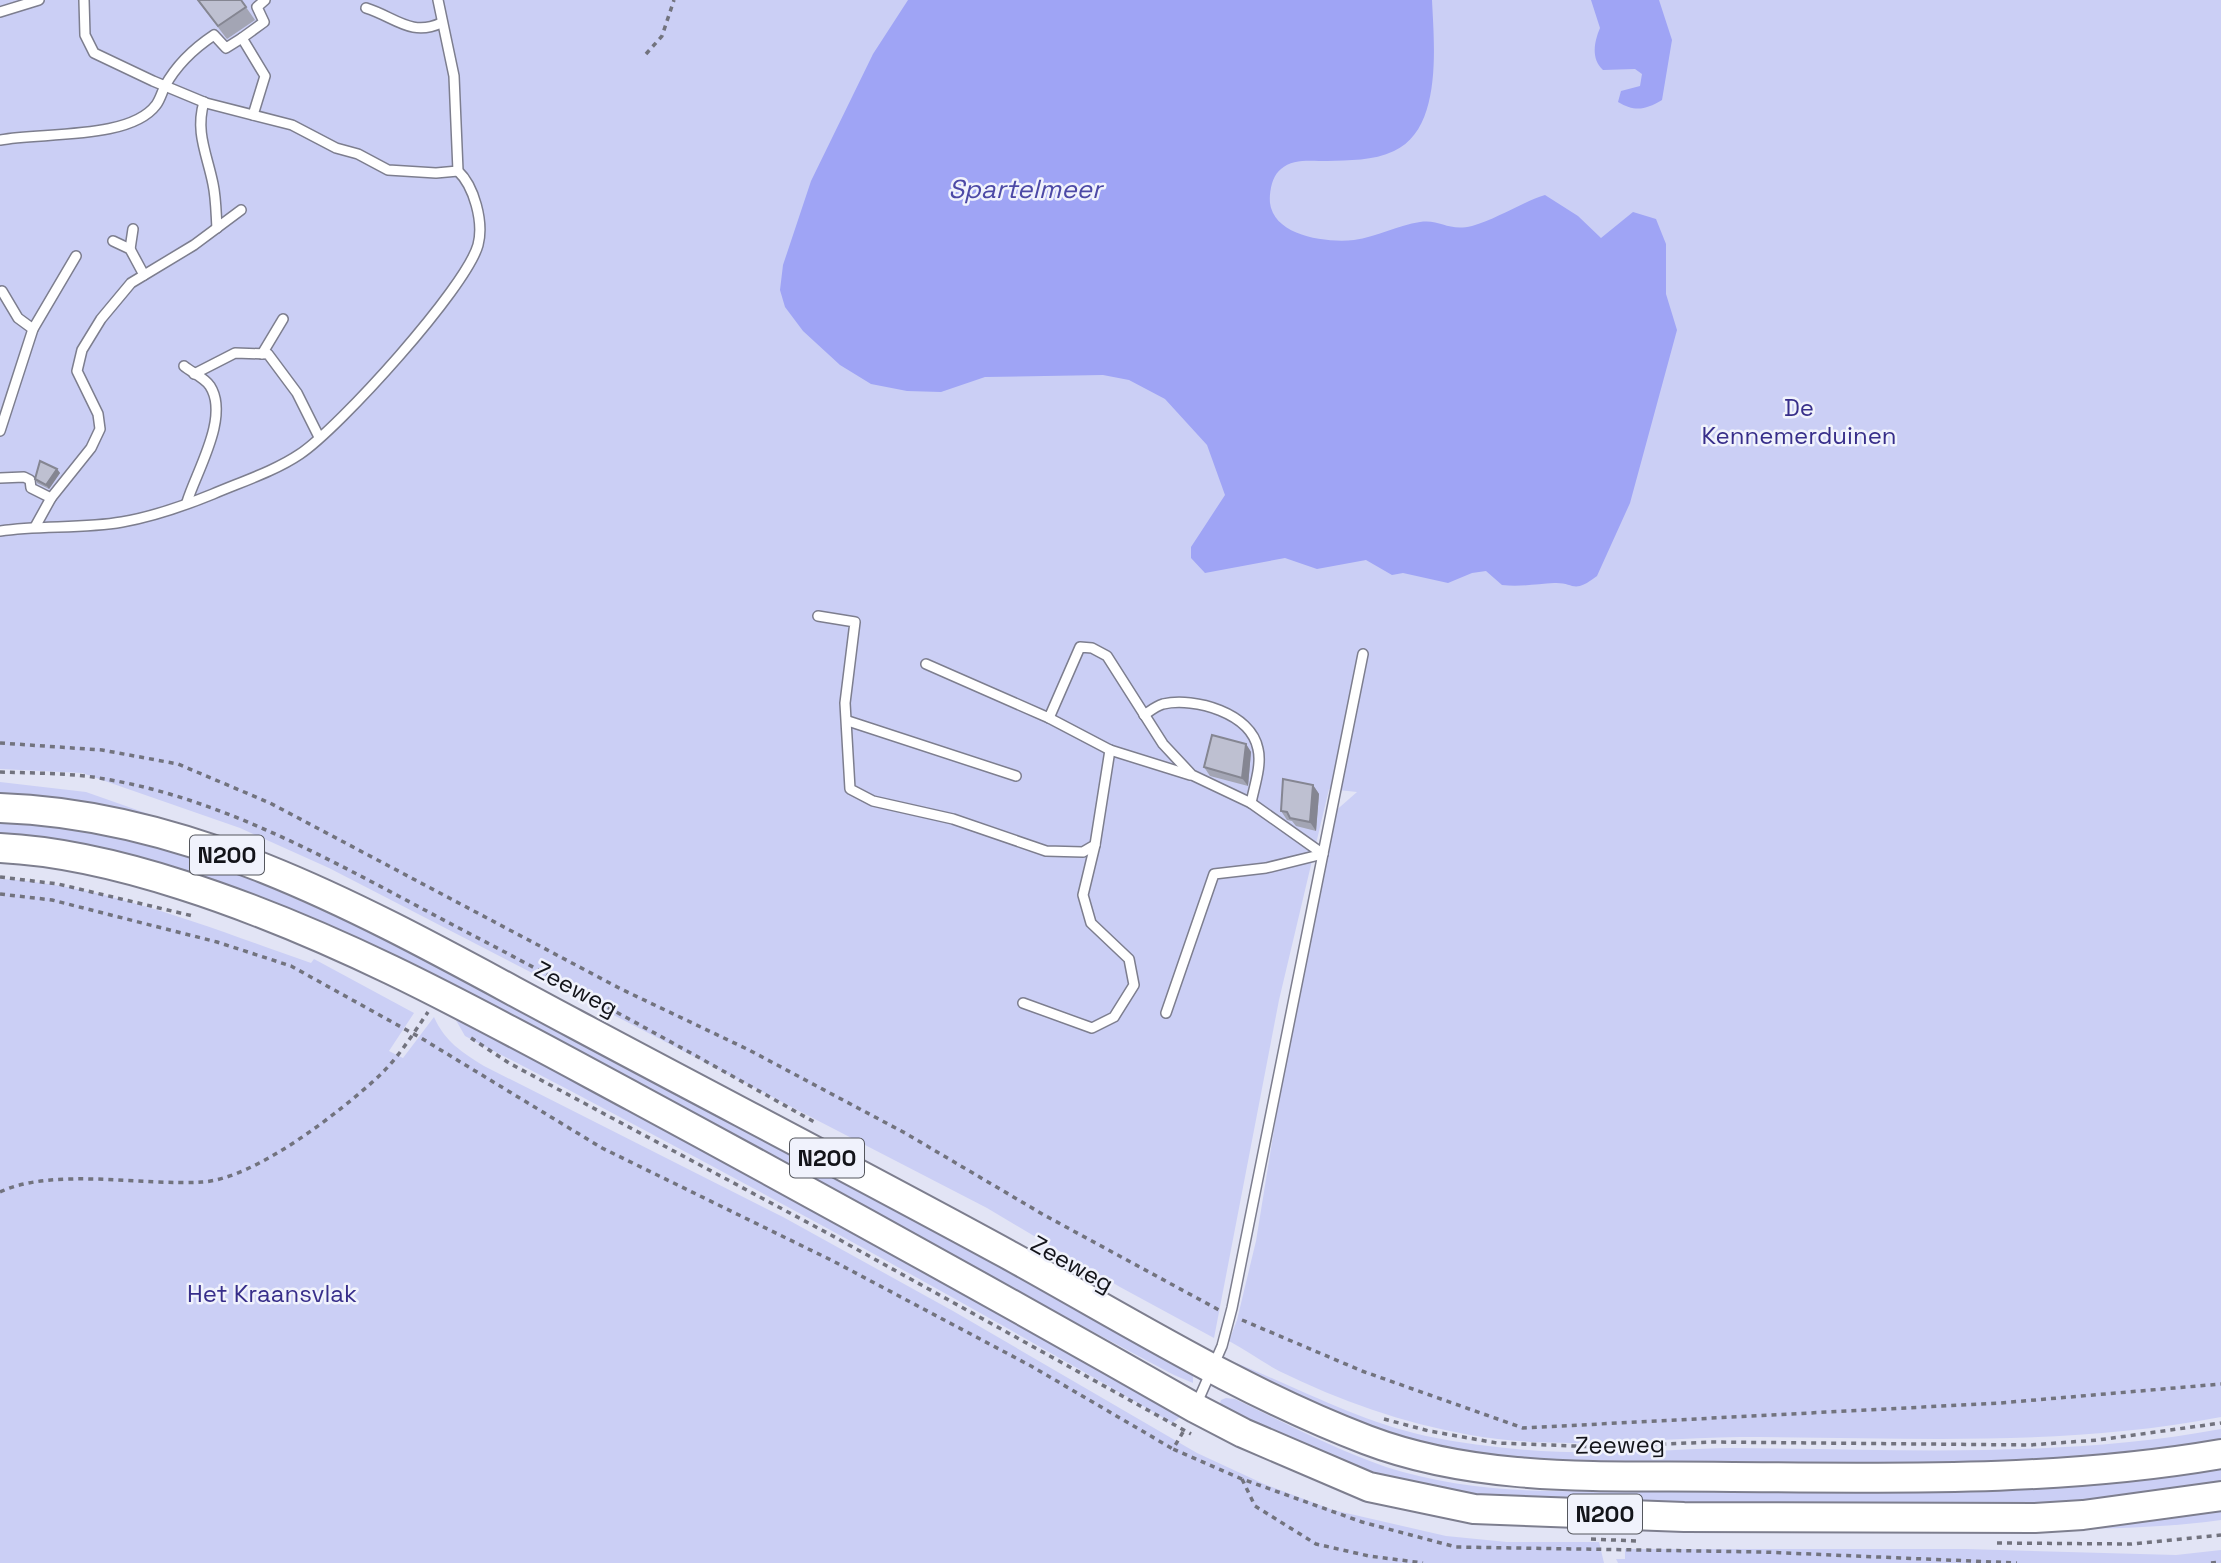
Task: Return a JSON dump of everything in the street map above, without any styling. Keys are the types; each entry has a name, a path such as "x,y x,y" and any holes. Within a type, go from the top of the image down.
{"main road":[{"name":"Zeeweg","path":"0,807 87,816 166,834 342,900 1003,1252 1212,1369 1368,1441 1430,1459 1503,1471 1594,1476 2035,1476 2221,1454"},
{"name":"N200","path":"0,848 32,849 98,861 246,905 299,925 437,991 862,1220 1195,1408 1243,1433 1369,1487 1474,1509 1725,1518 2035,1518 2083,1515 2221,1496"}],"lane":[{"path":"0,12 39,0"},
{"path":"0,531 122,522 187,502 299,455 398,356 452,289 478,244 477,212 468,180 458,171 388,170 358,154 336,148 292,125 204,102 165,86 94,53 85,35 83,0"},
{"path":"0,140 111,129 144,117 156,105 165,86 195,48 214,36 226,48 264,22 257,7 265,0"},
{"path":"438,0 454,76 458,171"},
{"path":"366,8 389,15 405,26 426,30 441,23"},
{"path":"242,38 265,76 253,115"},
{"path":"204,102 199,119 200,135 212,182 217,228"},
{"path":"35,527 51,498 91,448 100,429 98,414 77,371 82,350 101,319 131,283 241,210"},
{"path":"130,249 133,229"},
{"path":"113,240 130,249 144,275"},
{"path":"0,431 33,329 76,256"},
{"path":"2,291 18,318 33,329"},
{"path":"262,354 283,319"},
{"path":"194,374 235,354 268,354 297,393 319,437"},
{"path":"184,366 210,386 215,402 212,443 195,476 187,502"},
{"path":"0,478 24,477 30,480 32,488 51,498"},
{"path":"818,616 855,622 845,703 850,789 873,801 953,819 1046,851 1083,852 1095,845"},
{"path":"1049,718 1080,647 1092,648 1107,656 1163,744 1192,775"},
{"path":"1195,1408 1212,1369 1230,1315 1363,654"},
{"path":"926,664 1049,718 1110,750 1192,775 1251,803 1323,854"},
{"path":"1144,715 1160,705 1194,704 1226,713 1248,726 1259,752 1251,803"},
{"path":"848,721 1016,776"},
{"path":"1023,1003 1092,1028 1114,1017 1133,985 1129,959 1091,923 1083,895 1095,845 1110,750"},
{"path":"1166,1013 1213,874 1266,868 1323,854"}],"path":[{"path":"646,54 662,36 674,0"},
{"path":"0,743 102,750 178,764 270,803 621,989 749,1050 905,1133 1044,1215 1230,1315 1362,1371 1523,1428 2000,1403 2221,1384"},
{"name":"Zeeweg","path":"0,772 86,776 191,802 265,830 616,1010 820,1125"},
{"path":"0,894 51,900 217,942 291,966 413,1034 602,1148 833,1261 1031,1366 1172,1449"},
{"path":"0,1192 25,1183 119,1179 203,1182 233,1175 291,1144 370,1083 413,1034 429,1011 437,991"},
{"name":"Zeeweg","path":"1381,1418 1429,1431 1497,1443 1600,1447 1711,1442 2030,1445 2111,1438 2221,1423"},
{"path":"1242,1479 1255,1506 1316,1544 1369,1556 1423,1563"},
{"path":"2211,1563 2221,1562"}],"green space":[{"name":"De Kennemerduinen","path":"0,0 2221,0 2221,1417 2100,1433 1981,1439 1740,1437 1571,1443 1503,1440 1420,1424 1349,1401 1279,1371 1229,1341 1237,1320 1256,1241 1324,821 1357,792 1329,789 1279,1000 1214,1338 1120,1287 987,1208 329,868 240,828 82,773 0,769"},
{"path":"0,782 86,792 174,823 242,851 0,795"},
{"path":"0,816 97,830 230,870 430,958 998,1259 1193,1375 1193,1383 423,975 0,839"},
{"name":"Het Kraansvlak","path":"0,879 79,889 158,910 311,963 314,959 414,1013 389,1051 403,1058 434,1017 449,1040 484,1066 783,1217 953,1311 1197,1453 1264,1484 1333,1510 1446,1536 1507,1542 1599,1542 1604,1563 0,1563"},
{"path":"457,1012 1183,1415 1172,1423 821,1225 465,1036 453,1015"},
{"path":"1234,1362 1352,1413 1401,1430 1450,1441 1523,1450 1977,1450 2099,1445 2221,1429 2221,1445 2076,1464 1508,1465 1377,1437 1253,1375"},
{"path":"1235,1399 1329,1444 1386,1467 1453,1483 1488,1487 1558,1491 1661,1487 1871,1491 2013,1489 2153,1478 2221,1466 2221,1485 2066,1505 1527,1507 1324,1464 1219,1406 1221,1400"},
{"path":"2221,1510 2221,1520 2199,1523 2045,1529"},
{"path":"1625,1549 1966,1549 2176,1555 2221,1550 2221,1563 1618,1563 1616,1559 1625,1559"}],"water":[{"name":"Spartelmeer","path":"908,0 1432,0 1432,84 1421,124 1410,140 1394,151 1378,157 1303,161 1286,165 1273,180 1270,203 1281,223 1291,230 1316,238 1343,241 1420,222 1457,227 1472,226 1545,195 1578,216 1601,238 1633,212 1656,219 1666,244 1666,294 1677,330 1630,503 1597,576 1578,586 1554,583 1509,586 1502,585 1486,571 1472,573 1448,583 1403,573 1392,575 1366,560 1317,569 1285,558 1205,573 1191,558 1191,547 1225,495 1207,445 1165,399 1129,380 1103,375 985,377 941,392 907,391 871,384 840,365 803,331 785,307 780,290 783,265 811,181 873,54"},
{"path":"1591,0 1659,0 1672,40 1662,100 1640,108 1618,102 1621,91 1640,86 1642,74 1635,69 1603,70 1599,66 1595,50 1600,28"}],"building":[{"path":"198,0 241,0 246,7 218,26"},
{"path":"40,461 57,469 46,485 35,479"},
{"path":"1212,735 1246,744 1242,778 1204,767"},
{"path":"1283,779 1313,785 1310,822 1290,818 1287,812 1281,811"}]}
